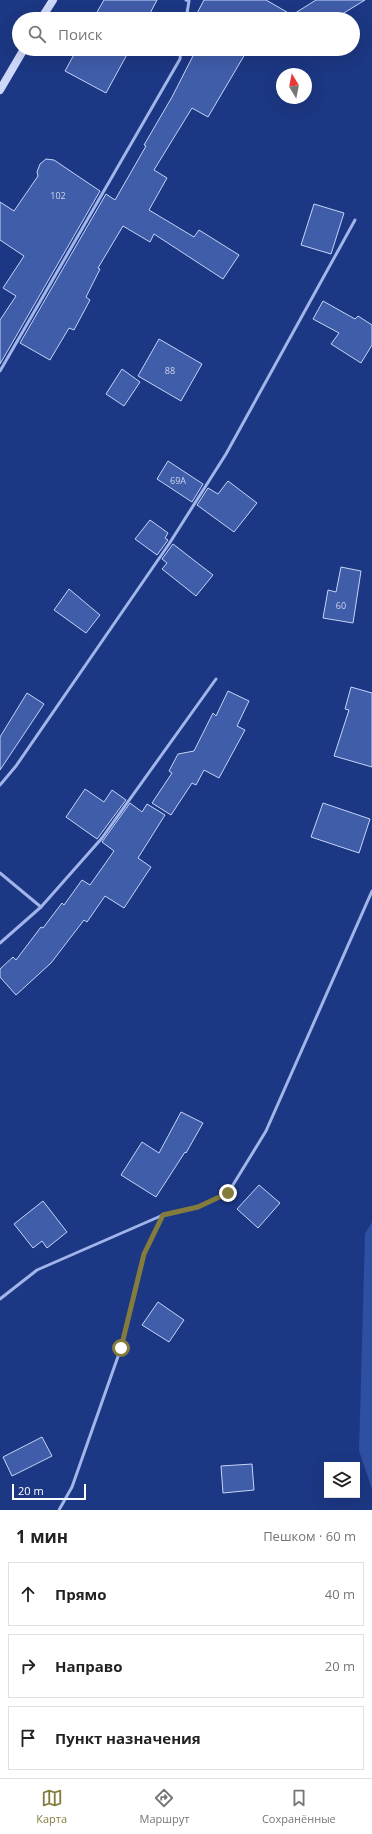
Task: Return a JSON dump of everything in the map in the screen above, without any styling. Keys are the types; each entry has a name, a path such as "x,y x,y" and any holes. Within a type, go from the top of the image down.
{"street":[{"path":"45,12 52,0"},
{"path":"0,90 20,56"}],"lane":[{"path":"186,0 189,2 187,12"},
{"path":"0,371 180,59 180,56"},
{"path":"0,785 16,766 169,544 222,460 355,220"},
{"path":"0,944 41,907 102,838 216,679"},
{"path":"0,873 41,907"},
{"path":"0,1299 37,1270 163,1215 198,1207 228,1193 266,1131 372,891"},
{"path":"59,1510 72,1487 121,1348 144,1254 163,1215"}],"shaded area":[{"path":"372,1222 372,1489 359,1451 365,1234"}],"building":[{"path":"104,0 157,0 151,12 97,12"},
{"path":"204,0 266,0 287,12 198,12"},
{"path":"316,0 365,0 345,12 297,12"},
{"path":"73,56 126,56 106,93 65,71"},
{"path":"193,56 244,56 208,117 192,108 154,170 167,178 149,210 194,237 199,230 239,255 223,279 154,234 150,242 123,226 98,268 100,269 86,297 90,300 74,330 69,328 50,360 20,343 106,194 115,200 146,146 144,145 172,97"},
{"path":"46,159 54,160 100,191 0,364 0,320 16,296 3,288 24,256 0,240 0,202 14,211 38,176 37,172 40,164"},
{"path":"314,204 344,213 331,254 301,245"},
{"path":"323,301 355,319 358,316 372,325 372,345 361,363 331,344 339,333 313,319"},
{"path":"159,339 202,364 181,401 138,376"},
{"path":"122,369 140,382 124,406 106,394"},
{"path":"168,461 203,484 192,502 157,479"},
{"path":"228,481 257,503 234,532 197,505 208,488 218,494"},
{"path":"150,520 168,533 165,538 168,540 157,555 135,539"},
{"path":"173,544 213,575 196,596 162,569 167,563 162,559"},
{"path":"341,567 361,571 353,623 323,618 328,590 336,592"},
{"path":"69,589 100,615 86,633 54,610"},
{"path":"351,687 372,693 372,767 334,756 349,710 345,709"},
{"path":"228,691 249,701 237,726 245,730 219,778 204,770 196,785 192,783 171,815 152,803 172,773 169,771 178,754 194,751 213,713 216,716"},
{"path":"27,693 44,704 0,770 0,737"},
{"path":"85,789 104,802 112,790 126,800 97,839 66,817"},
{"path":"130,803 142,812 147,804 165,815 138,858 151,867 124,908 105,896 87,922 84,920 51,963 16,995 0,977 0,969 13,957 16,960 41,927 43,928 62,903 64,905 82,880 90,885 114,851 102,842"},
{"path":"323,803 370,819 359,853 311,837"},
{"path":"181,1112 203,1123 186,1153 185,1152 156,1197 121,1175 142,1142 159,1153"},
{"path":"259,1185 280,1203 258,1228 237,1209"},
{"path":"43,1201 67,1232 47,1248 42,1241 33,1248 14,1224"},
{"path":"158,1302 184,1320 169,1342 142,1325"},
{"path":"42,1437 52,1456 12,1476 3,1457"},
{"path":"252,1464 254,1490 223,1493 221,1466"}],"route":[{"path":"121,1348 144,1254 163,1215 198,1207 228,1193"}]}
